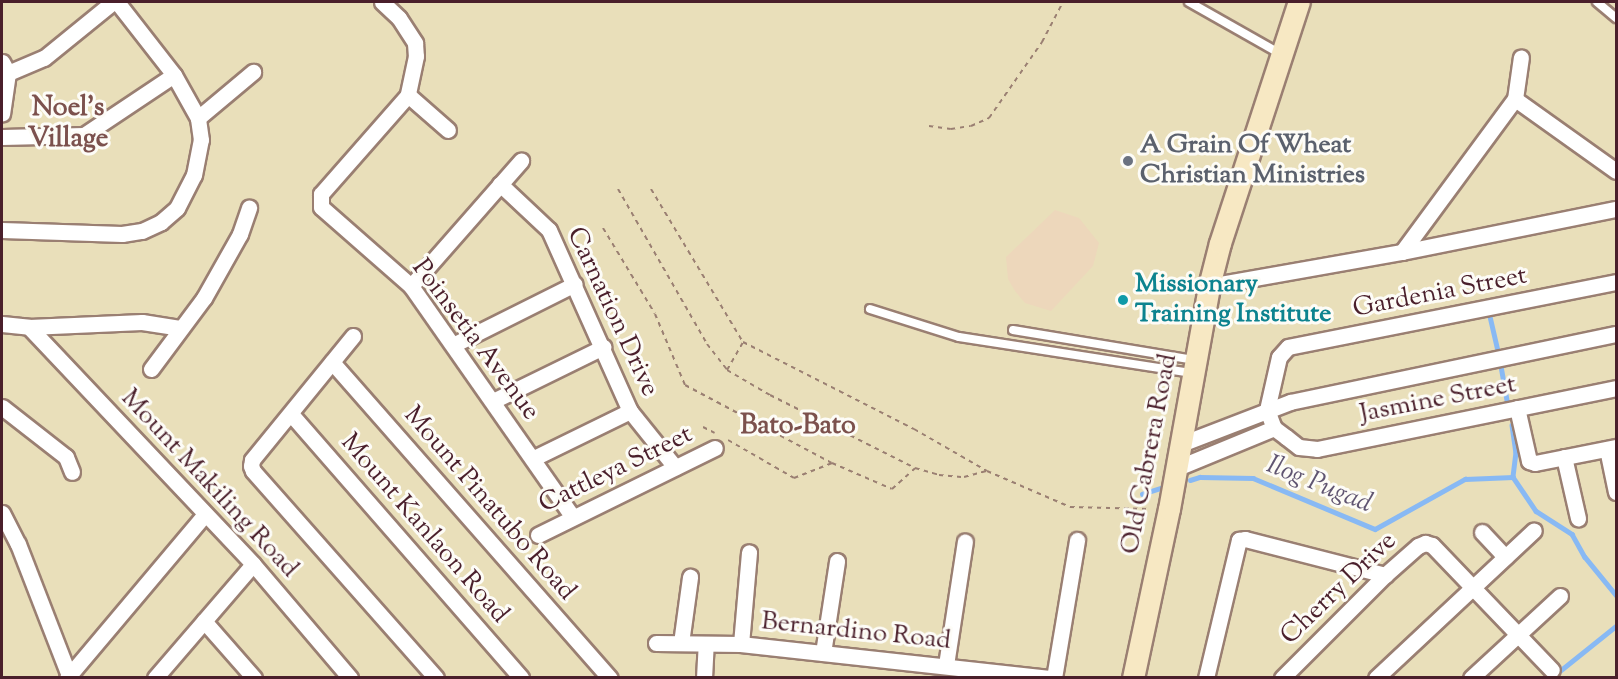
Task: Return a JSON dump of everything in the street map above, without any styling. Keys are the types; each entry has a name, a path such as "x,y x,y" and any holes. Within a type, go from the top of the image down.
{"street":[{"path":"2,114 5,68 44,58 115,2 174,75 198,118 201,140 194,175 177,208 161,222 142,231 122,234 2,230"},
{"name":"Poinsetia Avenue","path":"382,2 399,18 415,43 416,56 408,95 321,194 321,207 411,286 534,458 573,518"},
{"name":"Old Cabrera Road","path":"1133,678 1177,468 1209,286 1220,243 1299,2"},
{"path":"1402,252 1515,99 1521,57"},
{"path":"198,118 253,72"},
{"path":"2,137 84,135 174,75"},
{"path":"408,95 448,130"},
{"path":"1515,99 1617,171"},
{"path":"411,286 521,161"},
{"name":"Carnation Drive","path":"500,183 549,230 630,411 675,467"},
{"path":"151,369 204,298 246,222 249,208"},
{"path":"1209,286 1402,252 1617,209"},
{"name":"Gardenia Street","path":"1267,410 1279,357 1288,347 1617,282"},
{"path":"453,345 575,284"},
{"path":"2,324 29,327 142,322 180,328"},
{"name":"Mount Makiling Road","path":"29,327 253,564 350,678"},
{"path":"1181,444 1290,402 1617,334"},
{"path":"353,336 252,460 253,471 436,678"},
{"path":"493,401 603,347"},
{"name":"Mount Pinatubo Road","path":"332,362 610,678"},
{"name":"Jasmine Street","path":"1274,428 1299,447 1317,449 1617,388"},
{"path":"2,407 66,457 72,472"},
{"path":"1516,408 1529,461 1535,463 1612,448 1617,492"},
{"path":"1177,468 1274,428 1267,410"},
{"path":"534,458 630,411"},
{"name":"Mount Kanlaon Road","path":"291,414 521,678"},
{"name":"Cattleya Street","path":"538,535 715,448"},
{"path":"1564,457 1578,518"},
{"path":"2,513 18,544 69,677 205,514"},
{"path":"1376,678 1534,530"},
{"path":"1482,532 1505,557"},
{"path":"1206,678 1239,540 1245,539 1385,575"},
{"path":"1053,678 1077,540"},
{"path":"946,665 965,541"},
{"name":"Cherry Drive","path":"1281,678 1385,575 1418,546 1425,543 1432,545 1472,589"},
{"path":"741,644 749,552"},
{"path":"824,653 837,561"},
{"path":"160,675 253,564"},
{"path":"681,643 690,577"},
{"path":"1472,589 1552,670"},
{"path":"1471,678 1560,596"},
{"path":"204,621 254,678"},
{"name":"Bernardino Road","path":"656,643 741,644 1053,678"},
{"path":"704,678 706,644"}],"lane":[{"path":"1189,2 1282,55"},
{"path":"1597,2 1617,18"},
{"path":"870,309 959,337 1195,367"},
{"path":"1013,330 1195,367"}],"path":[{"path":"929,126 951,129 971,126 989,118 1042,42 1062,2"},
{"path":"618,189 706,344 727,370 770,395 915,468 939,475 964,477 987,471"},
{"path":"651,189 743,342 914,429 987,471 1070,507 1169,509"},
{"path":"603,228 655,314 686,385 832,463 892,489 915,468"},
{"path":"727,370 743,342"},
{"path":"704,427 794,478 832,463"}],"shaded area":[{"path":"1055,210 1079,218 1099,243 1093,266 1051,311 1025,303 1015,291 1008,279 1006,257"}],"waterway":[{"path":"1489,312 1498,351"},
{"path":"1501,366 1507,399"},
{"path":"1512,425 1516,452 1513,477"},
{"name":"Ilog Pugad","path":"1190,480 1200,477 1253,478 1375,529 1465,479 1513,477 1536,511 1572,534 1585,557 1616,595"},
{"name":"Ilog Pugad","path":"1142,494 1167,486"},
{"name":"Ilog Pugad","path":"1551,678 1616,626"}],"place":[{"name":"A Grain Of Wheat Christian Ministries","path":"1128,161"},
{"name":"Missionary Training Institute","path":"1123,300"}],"district":[{"name":"Noel's Village","path":"68,124"},
{"name":"Bato-Bato","path":"798,427"}]}
